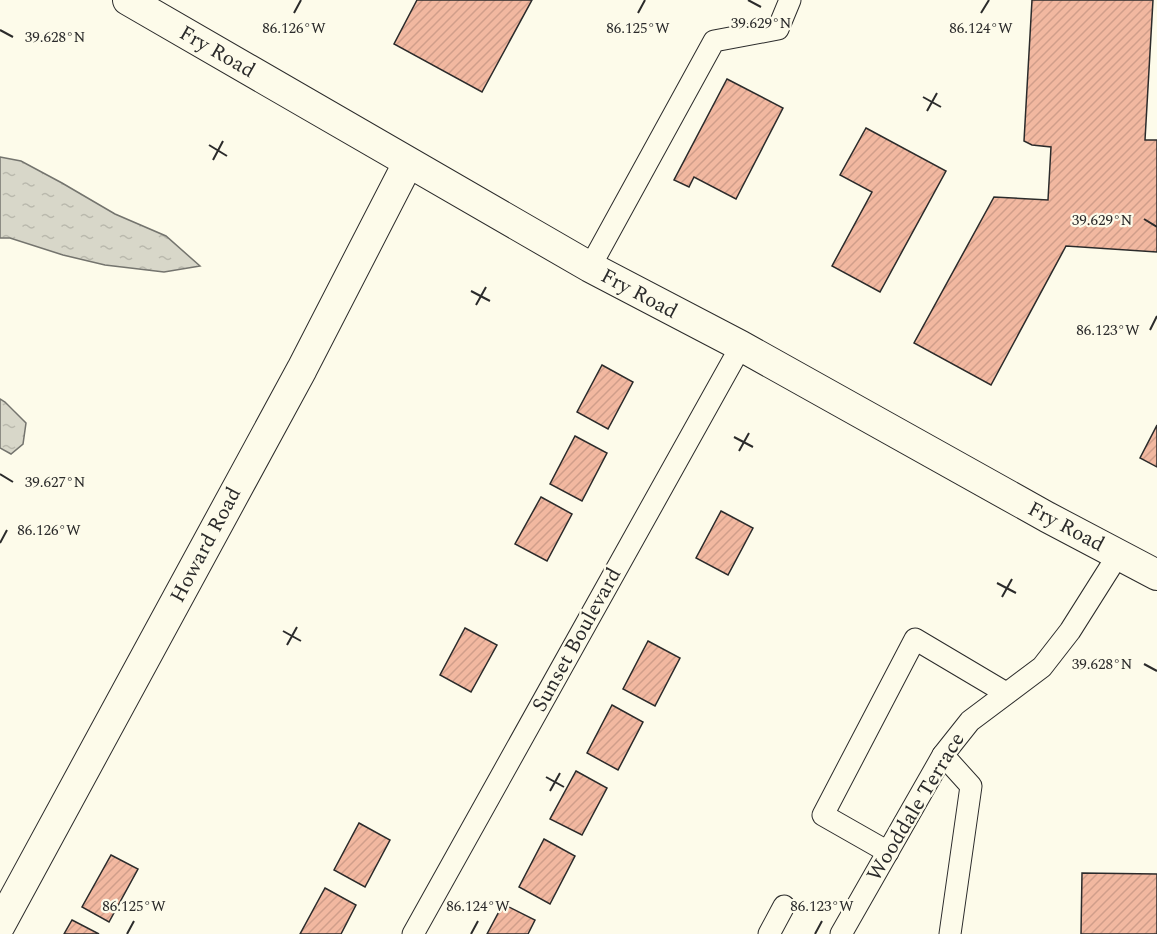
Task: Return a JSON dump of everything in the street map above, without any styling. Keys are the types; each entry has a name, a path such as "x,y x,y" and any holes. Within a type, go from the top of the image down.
{"street":[{"name":"Fry Road","path":"128,0 590,267 741,346 1157,575"},
{"path":"590,267 714,41 778,29 790,0"},
{"name":"Howard Road","path":"0,925 302,369 408,163"},
{"name":"Sunset Boulevard","path":"413,934 741,346"},
{"name":"Wooddale Terrace","path":"841,934 944,755 970,721 1042,666 1070,631 1118,555"},
{"path":"888,852 823,815 915,639 1006,693"},
{"path":"944,755 971,786 950,934"},
{"path":"769,934 784,906"}],"water":[{"path":"0,157 21,161 115,214 166,236 200,266 164,272 105,265 63,255 10,238 0,238"},
{"path":"0,399 26,423 23,444 11,454 0,448"}],"building":[{"path":"417,0 532,0 482,92 394,44"},
{"path":"1032,0 1153,0 1145,140 1157,140 1157,252 1066,246 991,385 914,343 994,197 1048,200 1051,147 1032,145 1024,141"},
{"path":"727,79 783,108 736,199 694,177 689,187 674,180"},
{"path":"866,128 946,171 880,292 832,266 872,192 840,175"},
{"path":"602,365 633,382 608,429 577,412"},
{"path":"1157,425 1157,467 1140,458"},
{"path":"575,436 607,453 582,501 550,484"},
{"path":"541,497 572,514 547,561 515,544"},
{"path":"721,511 753,528 728,575 696,558"},
{"path":"465,628 497,645 471,692 440,675"},
{"path":"648,641 680,658 655,706 623,689"},
{"path":"612,705 643,722 618,770 587,753"},
{"path":"576,771 607,788 582,835 550,819"},
{"path":"359,823 390,840 365,887 334,870"},
{"path":"544,839 575,856 550,904 519,887"},
{"path":"111,855 138,869 109,922 82,907"},
{"path":"1082,873 1157,874 1157,934 1081,934"},
{"path":"325,888 356,905 341,934 300,934"},
{"path":"503,904 535,920 528,934 487,934"},
{"path":"72,920 99,934 64,934"}]}
